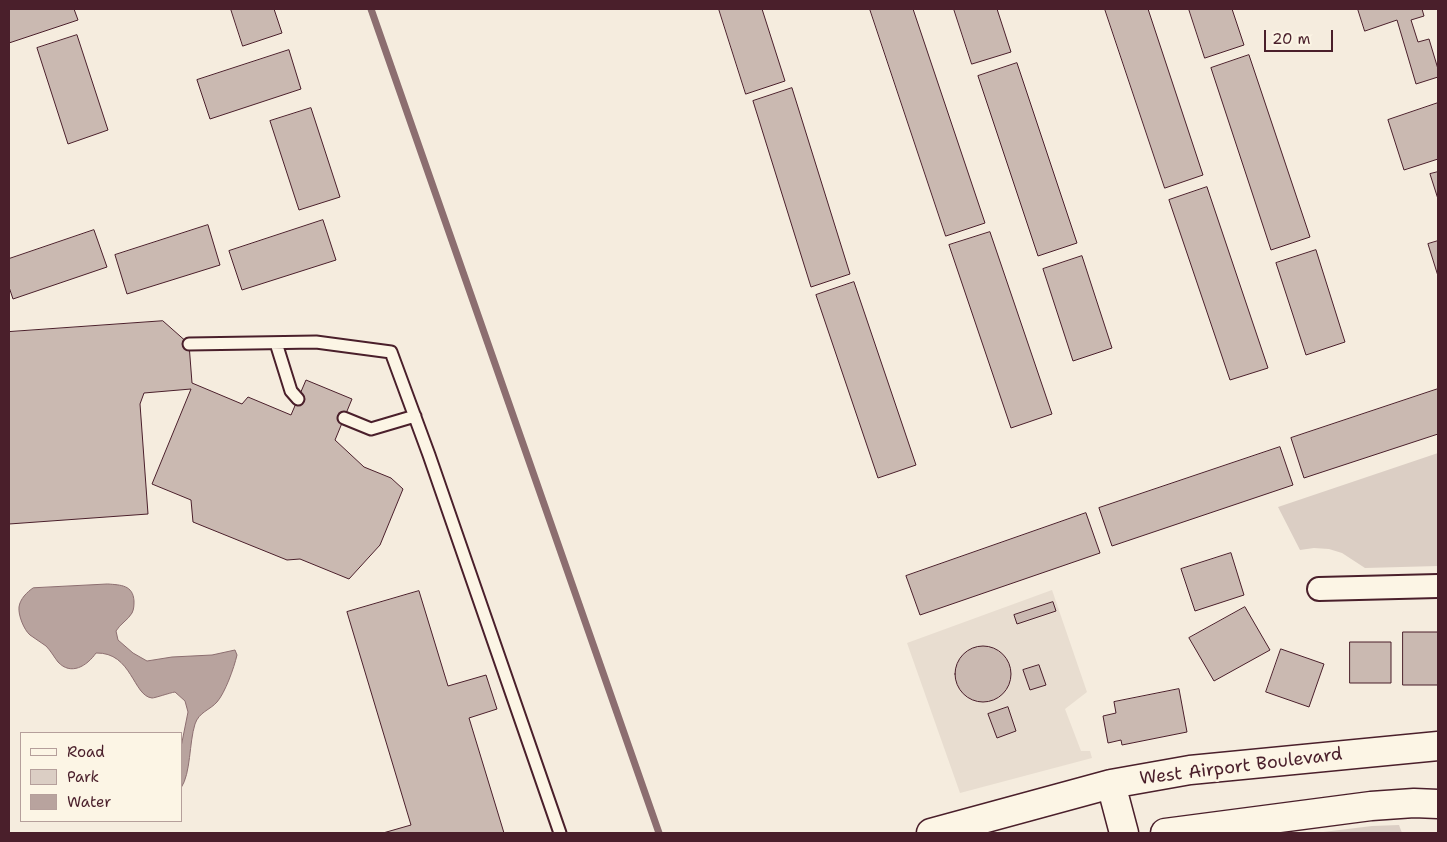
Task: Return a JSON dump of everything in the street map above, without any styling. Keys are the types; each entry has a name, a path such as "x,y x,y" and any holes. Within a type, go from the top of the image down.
{"main road":[{"name":"West Airport Boulevard","path":"931,833 1111,784 1190,770 1438,746"},
{"path":"1111,784 1124,833"},
{"path":"1165,833 1371,806 1414,803 1438,804"}],"street":[{"path":"1319,589 1438,586"}],"lane":[{"path":"189,344 316,342 391,352 560,833"},
{"path":"276,343 291,391 298,399"},
{"path":"344,418 370,429 415,416"}],"shaded area":[{"path":"1052,590 1087,692 1065,709 1081,751 1090,751 1092,758 960,793 907,643"}],"green space":[{"path":"1438,453 1438,566 1365,568 1342,553 1329,549 1314,548 1300,550 1278,507"},
{"path":"1399,825 1402,833 1315,833 1372,826"}],"water":[{"path":"108,584 126,587 133,596 133,610 116,631 118,640 133,653 147,661 172,657 212,655 235,650 237,655 234,667 223,693 214,705 199,717 195,724 187,774 182,786 182,742 188,712 185,701 175,692 152,698 146,695 140,690 125,666 117,659 108,655 96,653 88,662 78,668 73,669 63,666 46,646 28,633 22,622 19,614 20,604 24,596 33,588"}],"building":[{"path":"9,9 74,9 78,20 9,43"},
{"path":"231,9 274,9 282,33 243,46"},
{"path":"719,9 762,9 785,81 746,94"},
{"path":"870,9 913,9 985,223 946,236"},
{"path":"954,9 997,9 1011,52 972,64"},
{"path":"1105,9 1148,9 1203,175 1165,188"},
{"path":"1189,9 1232,9 1244,45 1205,58"},
{"path":"1358,9 1422,9 1424,16 1411,20 1418,42 1429,39 1438,69 1438,77 1416,84 1397,20 1365,31"},
{"path":"77,35 108,130 68,144 37,48"},
{"path":"289,50 301,89 210,119 197,80"},
{"path":"1249,55 1310,237 1271,250 1211,68"},
{"path":"1017,63 1077,243 1038,256 978,76"},
{"path":"792,88 850,274 811,287 753,101"},
{"path":"1438,103 1438,159 1404,170 1388,120"},
{"path":"311,108 340,197 299,210 270,121"},
{"path":"1438,172 1438,199 1430,174"},
{"path":"1207,187 1268,368 1230,380 1169,200"},
{"path":"323,220 336,260 242,290 229,251"},
{"path":"208,225 220,265 127,294 115,255"},
{"path":"94,230 107,267 13,299 9,287 9,259"},
{"path":"990,232 1052,414 1011,428 949,245"},
{"path":"1438,241 1438,276 1428,244"},
{"path":"1316,250 1345,342 1306,355 1276,263"},
{"path":"1082,256 1112,348 1073,361 1043,269"},
{"path":"854,282 916,465 878,478 816,295"},
{"path":"163,321 189,344 192,383 242,404 248,397 291,415 306,380 352,399 335,440 364,467 391,478 403,489 380,545 349,579 300,559 287,560 193,522 191,500 152,484 191,389 144,393 140,404 148,514 9,524 9,332"},
{"path":"1438,389 1438,434 1304,478 1291,438"},
{"path":"1280,447 1293,485 1112,546 1099,508"},
{"path":"1086,513 1100,553 920,615 906,576"},
{"path":"1231,553 1244,595 1195,611 1181,569"},
{"path":"419,591 448,686 486,675 497,709 469,718 504,833 383,833 411,825 347,612"},
{"path":"1053,602 1056,611 1017,624 1014,615"},
{"path":"1245,607 1270,650 1214,681 1189,638"},
{"path":"1403,632 1438,632 1438,685 1403,685"},
{"path":"1350,642 1391,642 1391,683 1350,683"},
{"path":"977,646 989,646 1003,654 1011,668 1009,685 1003,694 989,702 977,702 967,697 960,690 955,680 955,668 960,658 967,651"},
{"path":"1281,649 1324,664 1309,707 1266,692"},
{"path":"1039,665 1046,685 1030,690 1023,670"},
{"path":"1179,689 1187,732 1122,745 1121,740 1108,743 1103,716 1116,713 1114,702"},
{"path":"1008,707 1016,731 997,738 988,714"}],"waterway":[{"path":"371,9 659,833"}]}
